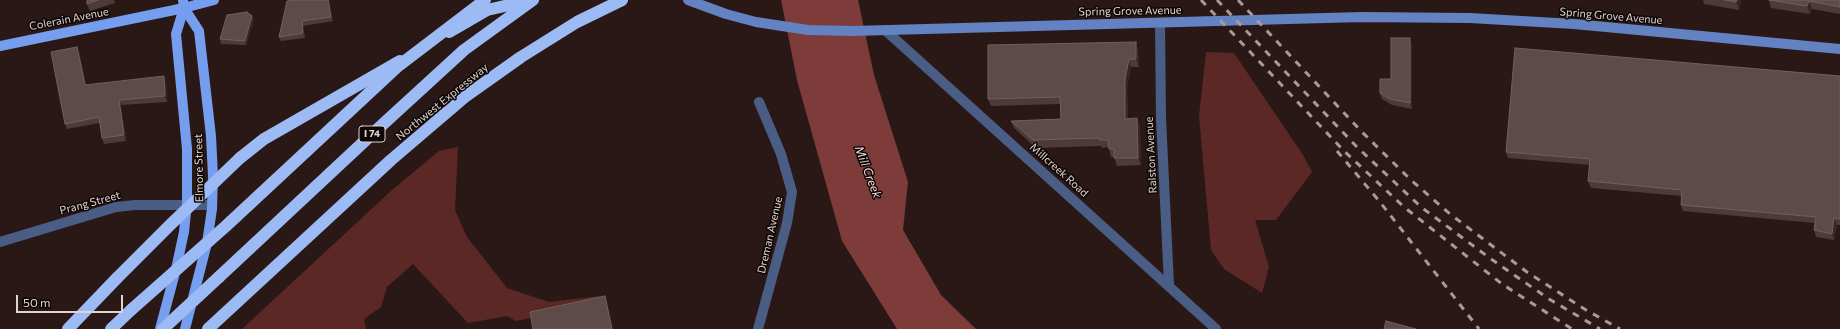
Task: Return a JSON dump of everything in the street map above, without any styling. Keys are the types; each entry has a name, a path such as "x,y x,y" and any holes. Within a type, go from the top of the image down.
{"highway":[{"path":"111,329 226,226 397,67 485,0"},
{"path":"68,329 170,224 240,158 264,140 487,10 532,0"},
{"name":"Northwest Expressway","path":"163,329 464,50 532,0"},
{"name":"Northwest Expressway","path":"208,329 391,160 466,96 521,56 577,22 622,0"}],"main road":[{"name":"Colerain Avenue","path":"0,46 183,4 214,0"},
{"name":"Spring Grove Avenue","path":"688,0 726,14 764,24 808,30 885,30 1362,17 1470,18 1574,24 1840,49"},
{"name":"Elmore Street","path":"160,329 176,269 184,232 187,205 187,156 176,34 183,4"},
{"name":"Elmore Street","path":"183,4 199,31 211,136 213,176 212,205 202,266 185,329"}],"street":[{"name":"Ralston Avenue","path":"1160,23 1161,118 1169,285"},
{"name":"Millcreek Road","path":"885,30 1216,329"},
{"name":"Dreman Avenue","path":"758,329 787,223 792,192 781,154 759,102"},
{"name":"Prang Street","path":"0,242 116,207 135,205 212,205"}],"shaded area":[{"path":"1206,52 1234,53 1303,155 1312,172 1276,220 1255,220 1269,267 1262,293 1224,269 1211,250 1199,116"},
{"path":"458,147 455,210 467,237 507,288 549,302 600,296 599,303 516,321 507,316 468,323 413,264 387,287 381,307 364,319 366,329 242,329 392,190 439,151"}],"water":[{"name":"Mill Creek","path":"781,0 858,0 874,75 908,182 903,230 941,295 976,329 897,329 842,241 797,80"}],"building":[{"path":"87,0 98,0 87,4"},
{"path":"328,0 331,17 302,21 303,33 279,37 287,1"},
{"path":"1725,0 1737,0 1736,2"},
{"path":"1769,0 1840,0 1840,7 1809,1 1807,6"},
{"path":"247,12 252,16 245,41 220,39 227,15"},
{"path":"1391,38 1410,38 1410,103 1390,99 1380,93 1380,79 1391,79"},
{"path":"1136,42 1136,59 1129,59 1125,79 1125,119 1137,118 1138,158 1114,158 1114,149 1109,149 1108,140 1099,140 1099,138 1033,140 1011,121 1061,119 1060,97 988,99 988,45"},
{"path":"77,47 85,85 164,76 165,96 119,100 124,135 102,138 99,117 65,124 51,52"},
{"path":"1515,48 1840,76 1840,219 1834,218 1832,234 1814,230 1816,217 1681,205 1682,190 1588,181 1590,159 1506,152"},
{"path":"605,296 612,329 533,329 530,312"},
{"path":"1386,321 1416,329 1384,329"}],"railway":[{"path":"1201,0 1344,151 1404,207 1502,284 1572,329"},
{"path":"1217,0 1356,146 1421,207 1491,259 1549,299 1600,329"},
{"path":"1238,0 1361,131 1411,180 1450,214 1527,272 1586,310 1620,329"},
{"path":"1337,151 1380,202 1479,329"}]}
